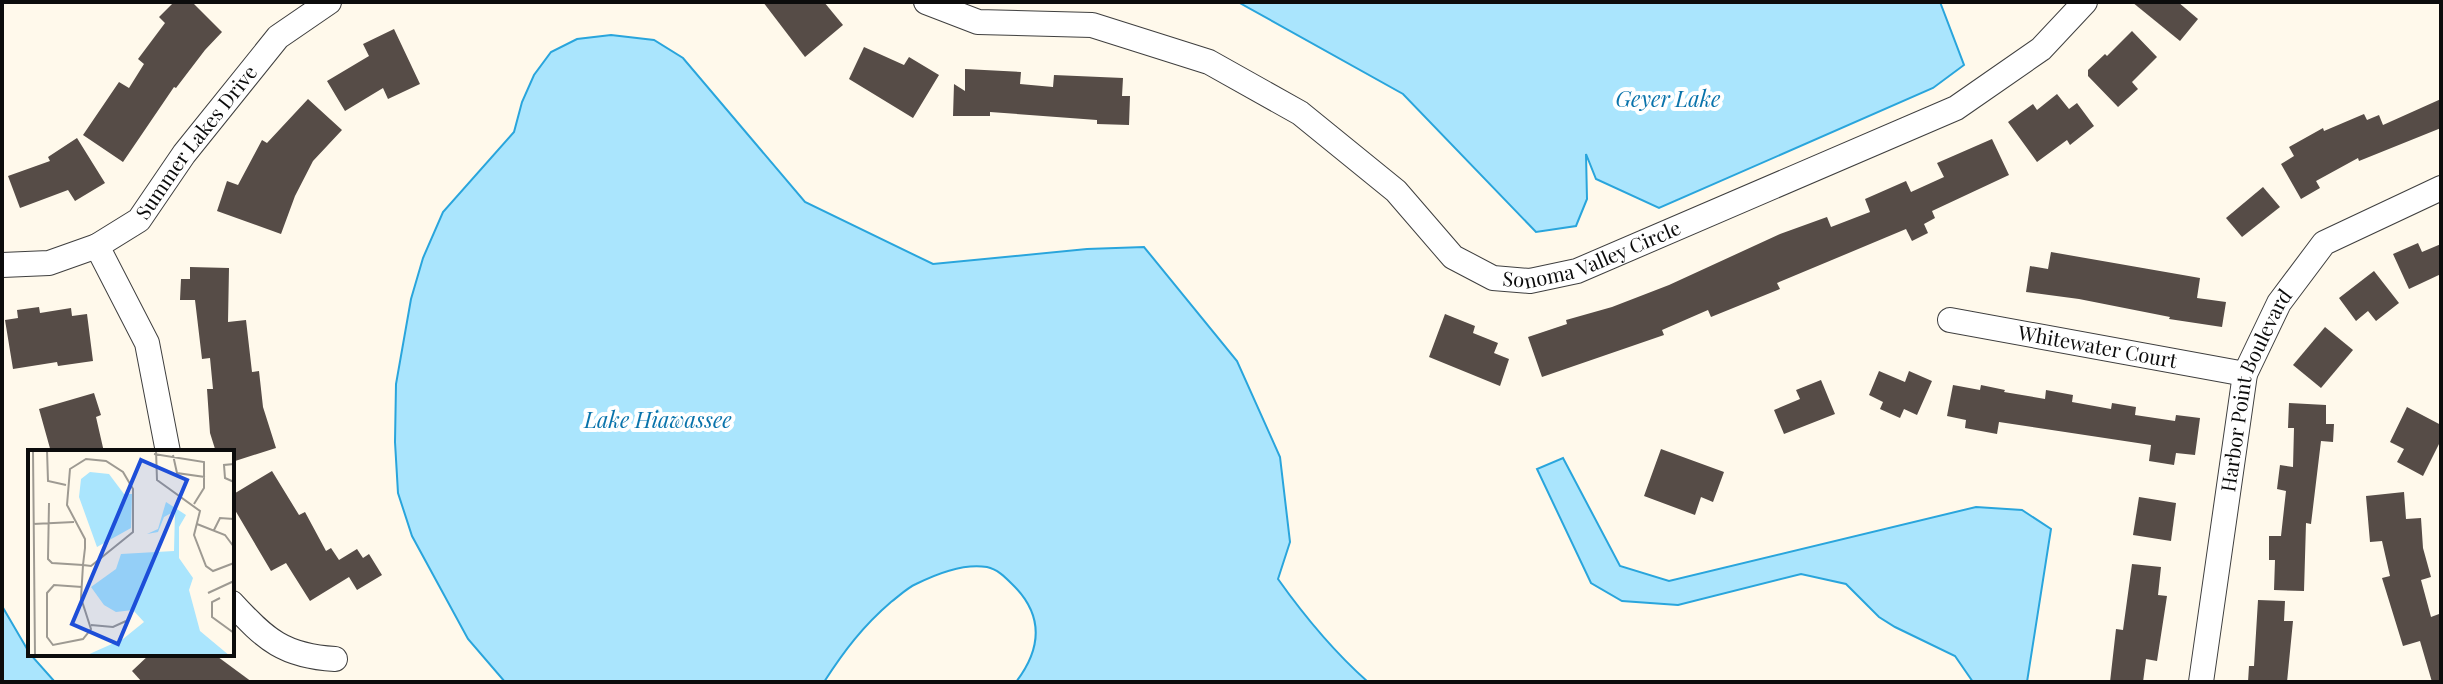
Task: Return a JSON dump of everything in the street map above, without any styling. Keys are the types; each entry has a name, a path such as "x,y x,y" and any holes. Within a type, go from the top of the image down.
{"street":[{"name":"Summer Lakes Drive","path":"2,265 49,263 97,246 139,220 184,154 278,37 329,2"},
{"name":"Sonoma Valley Circle","path":"926,2 978,22 1092,25 1209,62 1300,113 1396,191 1453,257 1493,278 1530,281 1577,271 1956,108 2041,49 2085,2"},
{"name":"Harbor Point Boulevard","path":"2201,682 2245,374 2279,303 2324,243 2441,188"},
{"path":"97,246 147,343 168,450"},
{"name":"Whitewater Court","path":"1950,320 2245,374"},
{"path":"234,605 273,644 307,658 335,659"}],"water":[{"name":"Geyer Lake","path":"1238,2 1940,2 1964,65 1933,88 1659,208 1596,179 1586,154 1587,199 1576,226 1536,232 1403,94"},
{"name":"Lake Hiawassee","path":"611,35 654,40 683,58 805,202 933,264 1087,249 1144,247 1237,361 1280,457 1290,542 1278,579 1320,633 1368,682 1016,682 1035,644 1034,620 1030,608 1007,579 994,570 978,566 941,573 906,590 863,630 824,682 505,682 468,639 412,536 398,493 396,384 411,299 423,258 443,212 514,132 534,75 551,52 577,39"},
{"path":"1563,458 1620,566 1669,581 1976,507 2022,510 2051,529 2027,682 1973,682 1955,656 1879,617 1846,584 1801,574 1678,605 1622,601 1591,583 1537,469"},
{"path":"2,606 28,651 28,656 32,656 55,682 2,682"}],"building":[{"path":"174,2 192,2 222,32 174,87 123,162 83,135 119,82 129,88 144,64 138,59 165,23 159,17"},
{"path":"763,2 824,2 843,25 805,57"},
{"path":"2132,2 2178,2 2198,19 2180,41"},
{"path":"394,29 420,84 388,99 383,88 345,111 327,81 369,56 363,44"},
{"path":"2132,31 2157,57 2132,82 2138,89 2118,107 2088,76 2088,70"},
{"path":"864,47 904,65 909,57 939,75 913,118 849,79"},
{"path":"965,69 1021,72 1020,84 1053,87 1054,75 1123,78 1122,96 1130,96 1129,125 990,112 990,116 953,116 954,84 965,91"},
{"path":"2057,94 2069,109 2077,103 2094,126 2070,145 2067,140 2037,162 2008,122 2033,104 2037,110"},
{"path":"308,99 342,130 313,161 295,196 281,234 217,211 227,181 238,185 262,140 267,143"},
{"path":"2441,99 2441,128 2359,161 2358,158 2316,181 2320,188 2301,199 2281,164 2294,156 2289,147 2323,128 2324,131 2364,114 2367,120 2379,115 2383,125"},
{"path":"77,138 105,183 75,201 68,190 20,208 8,176 50,161 48,157"},
{"path":"1992,139 2009,175 1932,211 1935,218 1924,224 1928,233 1912,241 1906,229 1777,283 1780,289 1711,317 1708,310 1662,330 1664,335 1542,377 1528,337 1567,324 1566,320 1612,307 1669,285 1780,234 1827,217 1831,227 1870,212 1865,199 1906,181 1911,192 1944,177 1937,163"},
{"path":"2263,187 2280,207 2242,237 2226,218"},
{"path":"2418,243 2422,252 2441,244 2441,274 2409,289 2393,254"},
{"path":"2051,252 2200,278 2197,298 2226,302 2222,327 2079,299 2026,292 2030,266 2048,269"},
{"path":"190,267 229,268 228,322 246,320 252,372 259,371 263,407 276,448 234,461 234,450 215,450 210,433 207,389 213,389 210,358 202,359 195,300 180,300 181,279 190,279"},
{"path":"2374,271 2399,303 2376,321 2368,311 2356,321 2339,298"},
{"path":"39,307 40,313 71,308 72,316 87,314 93,361 58,366 57,362 13,369 5,320 18,318 17,310"},
{"path":"1445,314 1475,326 1473,333 1498,343 1494,353 1509,359 1500,386 1429,357"},
{"path":"2325,327 2353,350 2321,388 2293,365"},
{"path":"1879,371 1905,382 1909,371 1932,381 1917,415 1904,409 1900,418 1880,409 1883,402 1869,395"},
{"path":"1821,380 1835,414 1784,434 1774,410 1800,399 1796,390"},
{"path":"1953,385 1980,390 1981,385 2045,399 2046,390 2073,395 2072,402 2111,409 2112,403 2136,407 2135,415 2175,421 2176,415 2200,418 2195,455 2176,453 2174,465 2149,461 2151,445 1999,422 1997,434 1965,428 1966,420 1947,416"},
{"path":"94,393 101,415 96,417 104,450 50,450 39,409"},
{"path":"2289,403 2326,405 2326,424 2334,424 2333,442 2321,441 2311,524 2306,523 2304,591 2274,590 2275,560 2269,560 2269,536 2281,536 2286,491 2277,489 2280,465 2293,467 2294,428 2288,428"},
{"path":"2407,407 2441,425 2441,440 2423,476 2397,462 2404,449 2390,442"},
{"path":"1661,449 1724,472 1713,502 1701,497 1695,515 1644,496"},
{"path":"272,471 299,515 305,512 326,551 331,548 339,560 357,549 363,558 369,554 382,575 357,590 349,577 310,601 286,563 271,571 234,508 234,494"},
{"path":"2404,492 2406,519 2421,518 2423,548 2431,577 2421,580 2431,617 2439,614 2441,623 2441,682 2432,682 2420,641 2403,646 2382,578 2390,576 2382,541 2370,542 2366,496"},
{"path":"2139,497 2176,503 2171,541 2133,535"},
{"path":"2132,564 2161,567 2158,595 2167,596 2157,661 2146,659 2143,682 2110,682 2116,629 2123,630"},
{"path":"2258,600 2285,601 2284,621 2293,621 2287,682 2248,682 2249,666 2254,666"},
{"path":"148,656 217,656 252,682 142,682 132,671"}]}
